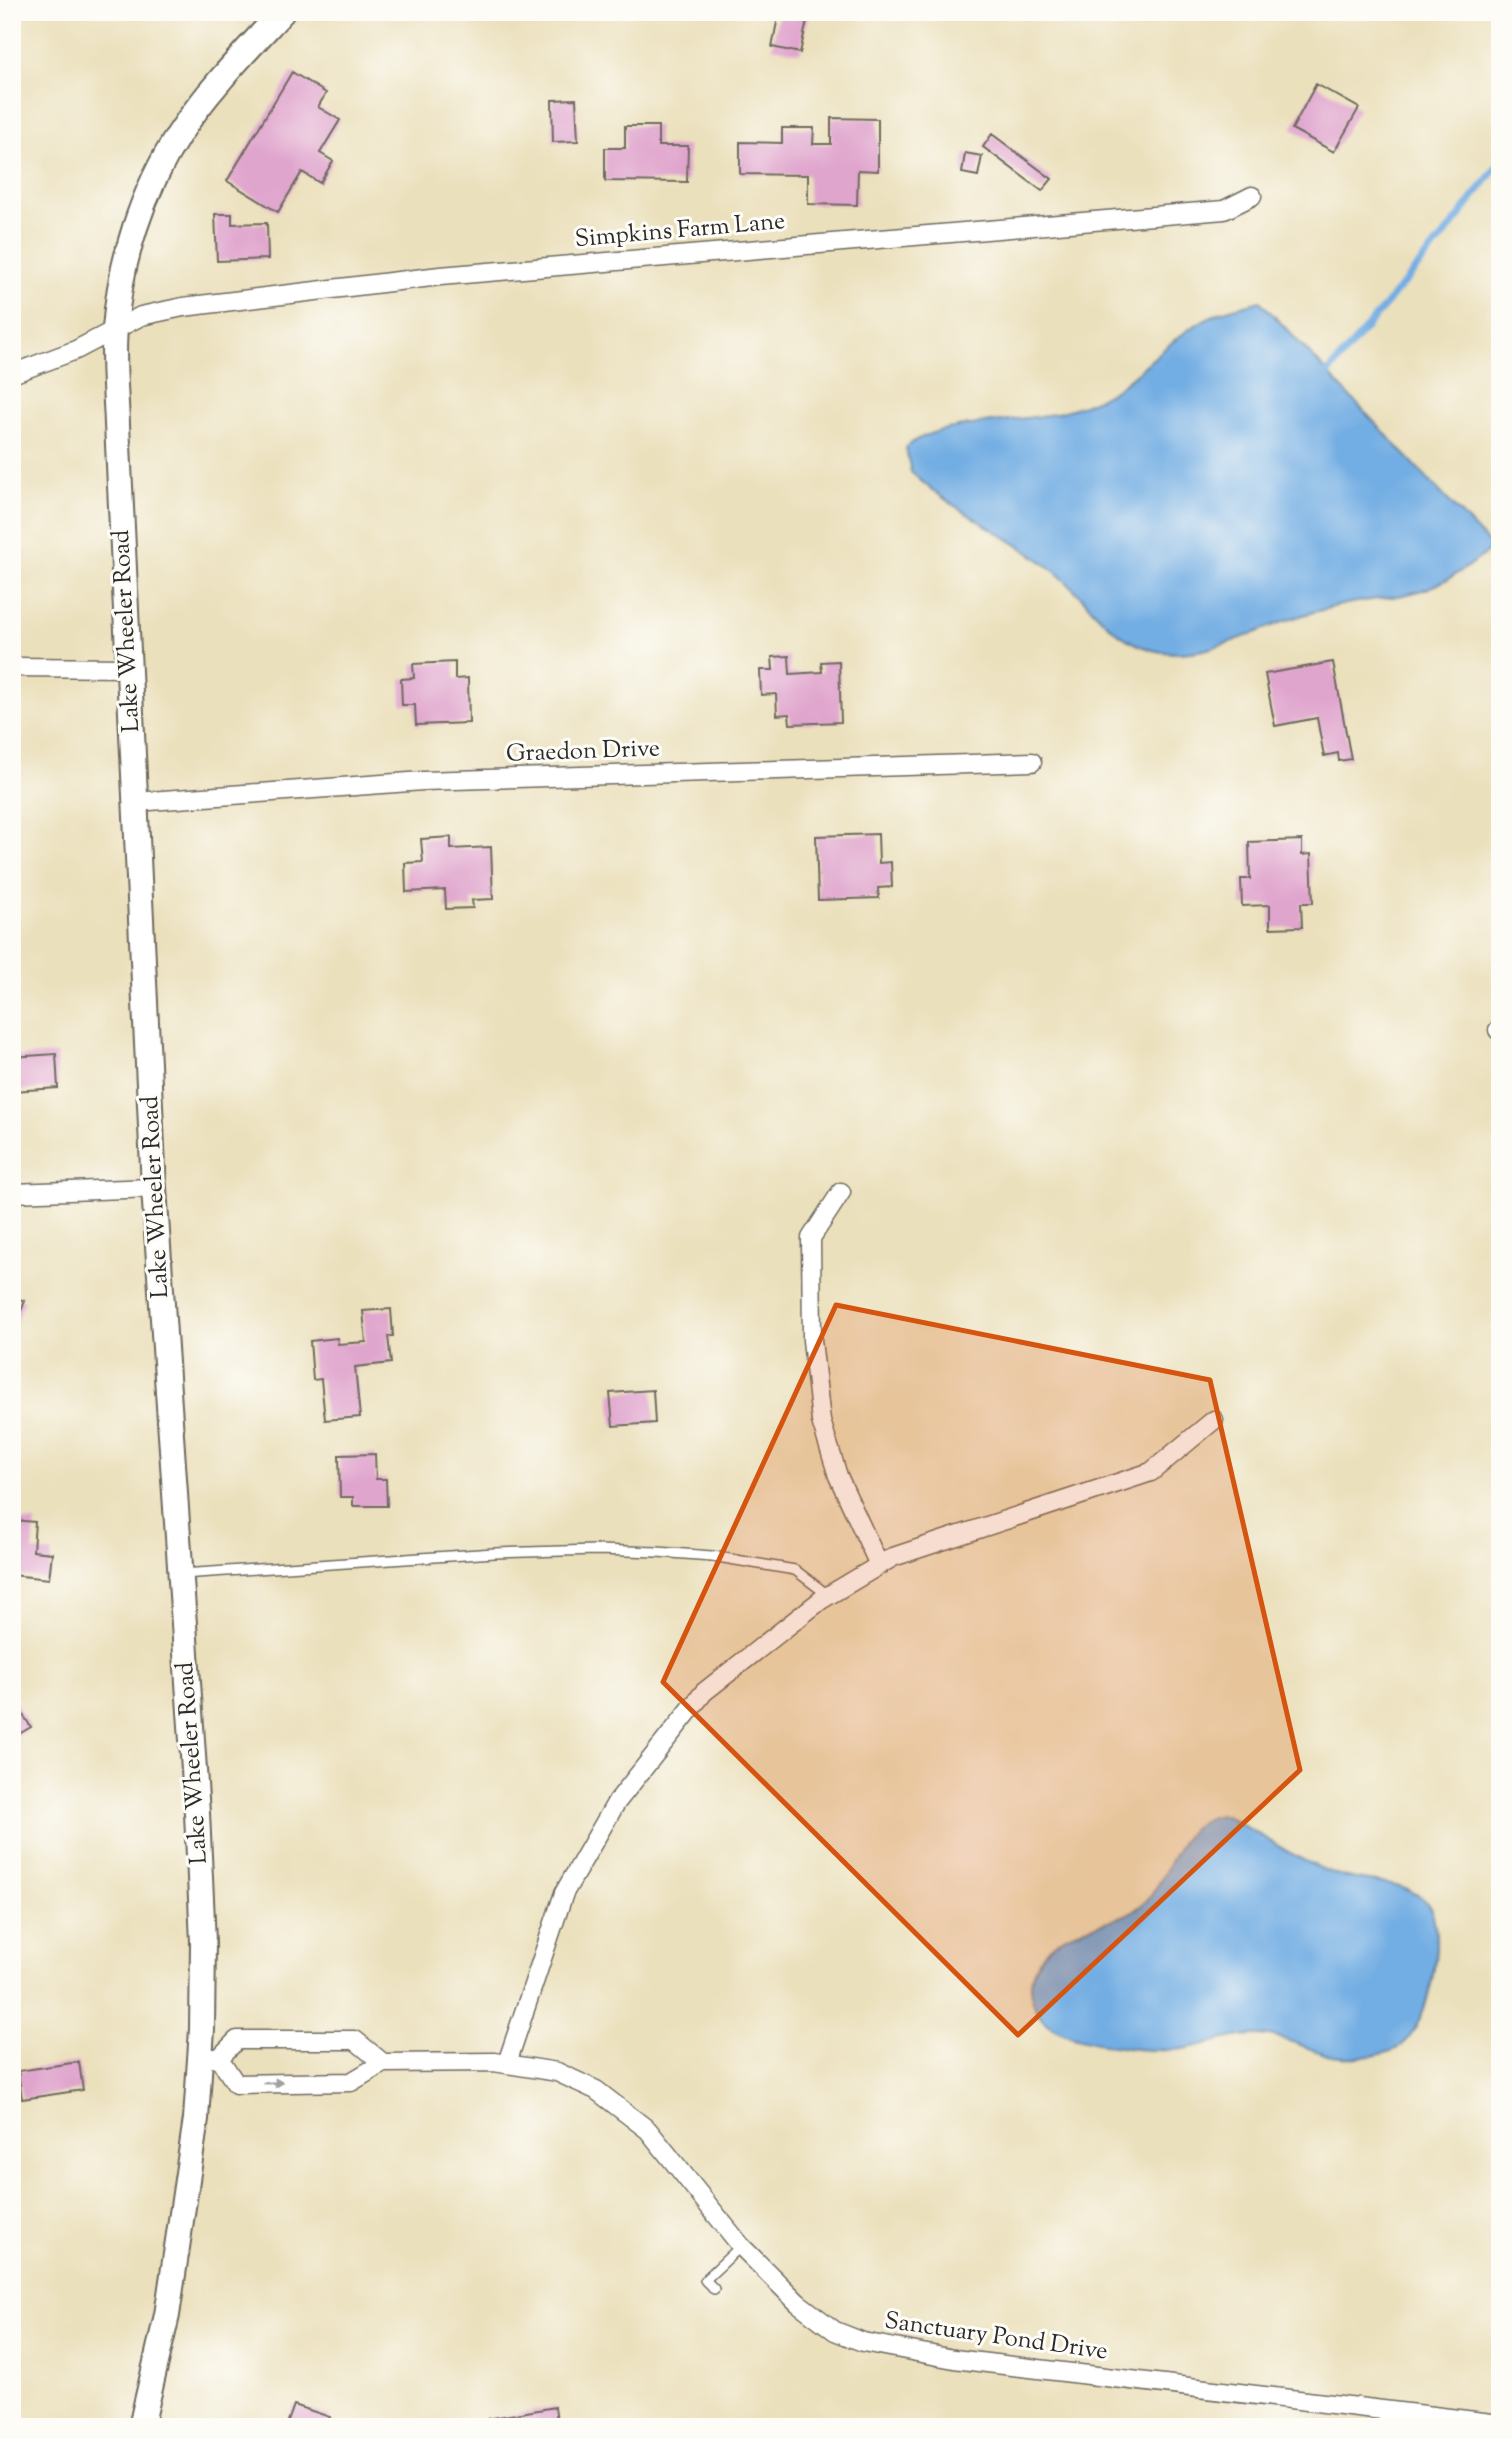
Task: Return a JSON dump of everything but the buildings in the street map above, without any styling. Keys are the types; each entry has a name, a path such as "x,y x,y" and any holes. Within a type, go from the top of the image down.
{"street":[{"name":"Lake Wheeler Road","path":"141,2427 167,2315 195,2119 210,2058 197,1813 154,1188 128,668 115,330 130,244 142,205 159,169 180,133 235,63 282,12"},
{"name":"Simpkins Farm Lane","path":"12,374 76,350 141,316 183,307 427,277 1224,210 1252,196"},
{"path":"12,667 128,668"},
{"name":"Graedon Drive","path":"136,802 423,781 1032,762"},
{"path":"12,1193 154,1188"},
{"path":"841,1192 811,1238 812,1340 821,1421 838,1476 879,1565"},
{"path":"507,2063 565,1894 616,1802 704,1692 828,1595 893,1557 1151,1472 1214,1420"},
{"path":"355,2039 383,2063 351,2082 236,2084 210,2058 237,2040 355,2039"},
{"name":"Sanctuary Pond Drive","path":"383,2063 507,2063 557,2072 596,2090 648,2130 741,2246 798,2303 835,2331 863,2342 954,2359 1500,2424"}],"lane":[{"path":"181,1574 494,1553 597,1550 712,1556 795,1570 828,1595"},
{"path":"714,2289 705,2280 741,2246"}],"highlighted area":[{"path":"836,1305 1210,1380 1300,1770 1018,2035 663,1682"}],"water":[{"path":"1260,301 1493,548 1458,573 1424,590 1314,612 1199,651 1162,652 1143,647 1118,633 1041,561 946,500 911,472 906,448 919,439 956,427 1044,416 1086,404 1117,388 1178,337 1201,322 1225,311"},
{"path":"1223,1815 1299,1858 1330,1872 1409,1890 1426,1902 1433,1915 1436,1933 1433,1976 1420,2019 1401,2046 1374,2055 1342,2057 1324,2054 1283,2039 1248,2035 1184,2049 1145,2050 1076,2038 1050,2026 1042,2019 1032,2000 1031,1984 1032,1975 1046,1952 1069,1935 1137,1909 1152,1894 1180,1845 1197,1824"}],"waterway":[{"path":"1323,379 1452,226 1500,162"}]}
